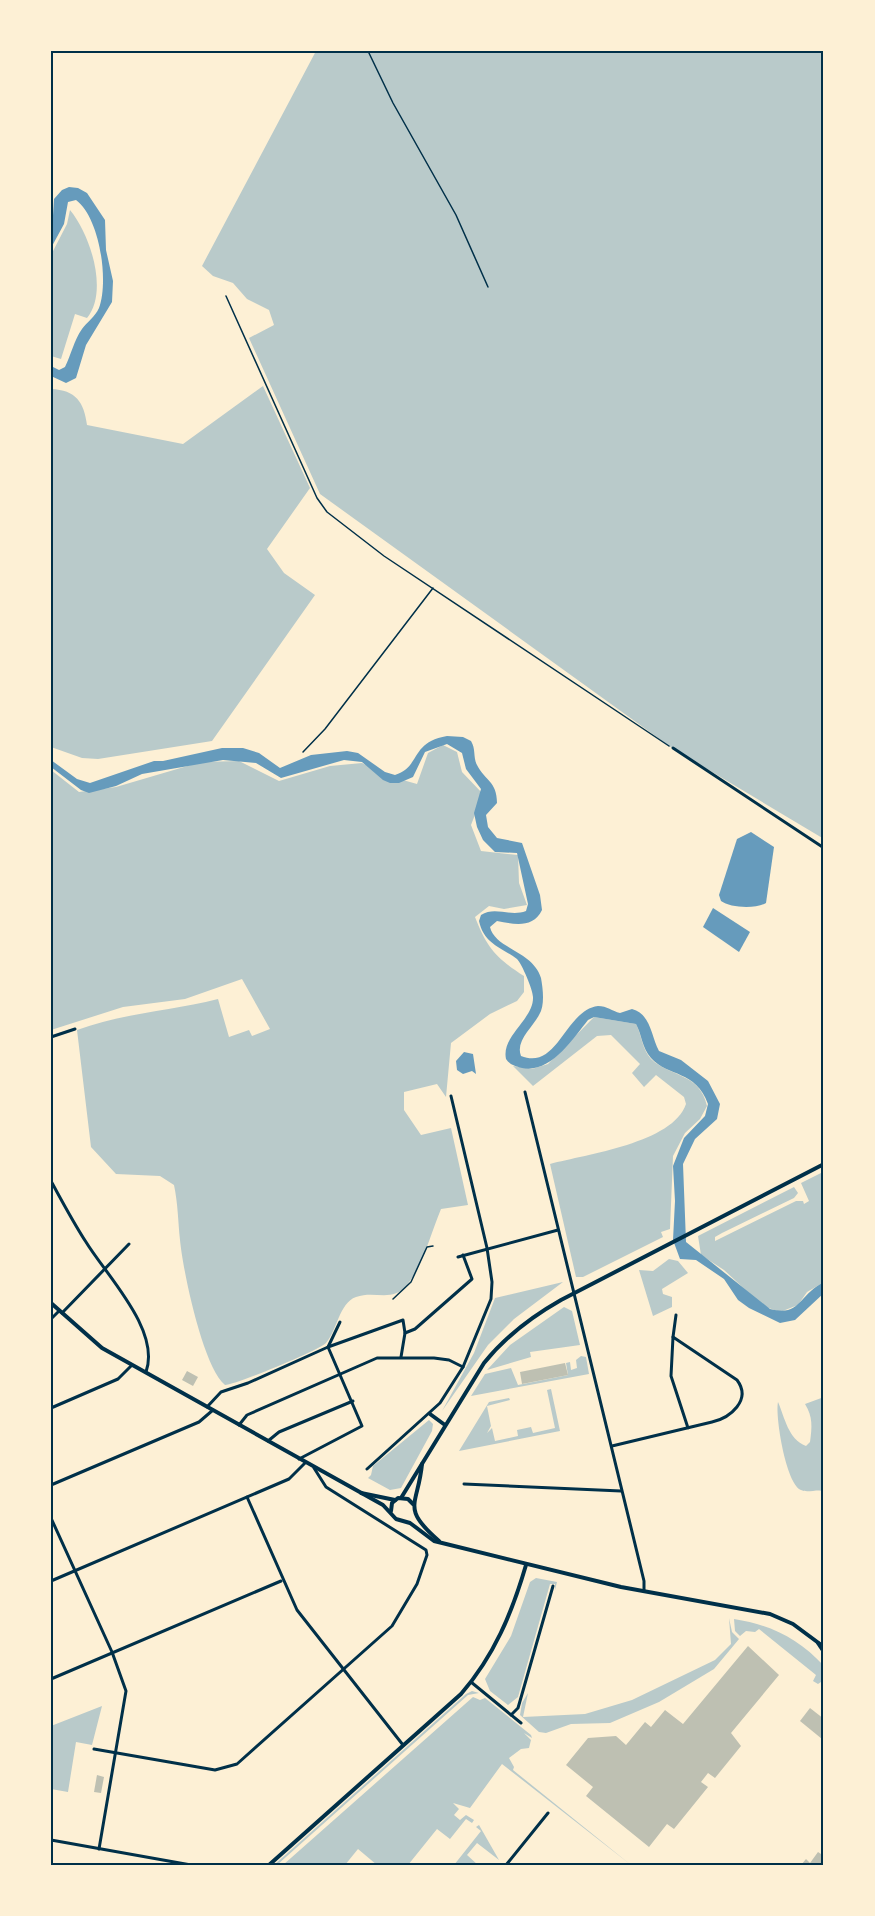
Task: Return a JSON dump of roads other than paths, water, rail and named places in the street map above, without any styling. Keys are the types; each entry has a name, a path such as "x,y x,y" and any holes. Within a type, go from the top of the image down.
{"street":[{"path":"673,748 824,848"},
{"path":"51,1037 75,1029"},
{"path":"525,1092 644,1591"},
{"path":"367,1469 430,1414 463,1367 491,1299 492,1282 487,1248 450,1096"},
{"path":"360,1492 395,1500 401,1498 495,1349 527,1322 666,1245 824,1164"},
{"path":"51,1181 86,1243 126,1298 142,1330 149,1356 146,1372"},
{"path":"458,1257 558,1230"},
{"path":"51,1319 106,1269 129,1244"},
{"path":"405,1333 415,1329 472,1279 463,1255"},
{"path":"51,1303 88,1338 305,1463 360,1492 391,1512 396,1520 405,1521 441,1543 526,1565 644,1591 771,1614 793,1624 824,1647"},
{"path":"676,1315 671,1376 688,1428"},
{"path":"207,1407 218,1393 248,1383 328,1347 403,1320 405,1333 401,1357"},
{"path":"299,1459 361,1428 352,1401 328,1347 340,1322"},
{"path":"611,1446 730,1416 740,1402 742,1389 734,1377 673,1337"},
{"path":"240,1425 246,1415 377,1358 449,1360 463,1367"},
{"path":"51,1408 118,1379 132,1365"},
{"path":"268,1441 279,1432 352,1401"},
{"path":"51,1485 199,1422 213,1410"},
{"path":"430,1414 445,1425"},
{"path":"51,1581 289,1479 305,1463"},
{"path":"422,1463 413,1504 414,1512 420,1522 441,1543"},
{"path":"94,1749 215,1770 237,1764 392,1626 410,1599 425,1561 426,1550 326,1487 314,1468"},
{"path":"464,1484 621,1491"},
{"path":"247,1497 282,1581 297,1610 404,1747"},
{"path":"401,1498 413,1504"},
{"path":"391,1512 395,1500"},
{"path":"405,1521 414,1512"},
{"path":"51,1518 112,1652 127,1698 99,1849"},
{"path":"269,1865 442,1713 471,1683 500,1636 526,1565"},
{"path":"51,1679 282,1581"},
{"path":"511,1715 518,1708 553,1586"},
{"path":"815,1640 824,1652"},
{"path":"471,1683 521,1723"},
{"path":"506,1865 548,1813"},
{"path":"51,1840 190,1865"}],"water":[{"path":"69,187 78,188 87,193 105,220 106,250 113,281 112,302 86,345 76,378 66,383 51,376 51,366 59,370 65,367 79,333 99,308 103,282 96,235 91,221 76,200 68,202 64,224 51,248 54,199 62,190"},
{"path":"447,736 463,737 471,741 477,765 495,790 497,803 486,815 488,827 497,838 522,843 540,895 542,910 533,920 522,924 497,921 490,927 499,940 523,956 537,969 541,978 543,992 541,1011 522,1040 521,1056 534,1058 544,1055 553,1048 577,1018 587,1010 598,1006 620,1013 632,1009 643,1016 650,1026 659,1051 681,1060 708,1081 720,1104 717,1119 695,1139 683,1164 686,1242 770,1309 780,1311 794,1307 815,1287 824,1282 824,1293 795,1320 780,1323 749,1308 738,1300 724,1279 696,1260 680,1259 673,1240 675,1201 673,1166 684,1138 705,1116 708,1104 696,1085 651,1058 636,1024 594,1017 588,1020 560,1053 542,1066 522,1068 511,1064 506,1059 508,1043 528,1013 532,1005 533,994 517,959 489,940 481,929 479,921 481,915 486,912 520,913 526,911 528,904 517,853 495,852 483,840 477,827 474,813 481,789 466,769 462,753 447,744 425,752 413,777 399,783 383,780 362,762 344,760 281,778 256,763 223,760 142,774 116,786 89,793 81,790 51,767 51,760 77,779 90,783 154,761 222,748 243,748 259,753 280,768 311,755 347,751 358,753 385,772 395,775 409,766 427,744"},
{"path":"751,832 774,847 766,903 750,907 730,905 721,901 719,895 737,839"},
{"path":"713,908 750,932 739,952 703,927"},
{"path":"464,1052 473,1054 476,1074 472,1071 463,1074 457,1070 456,1061"}]}
